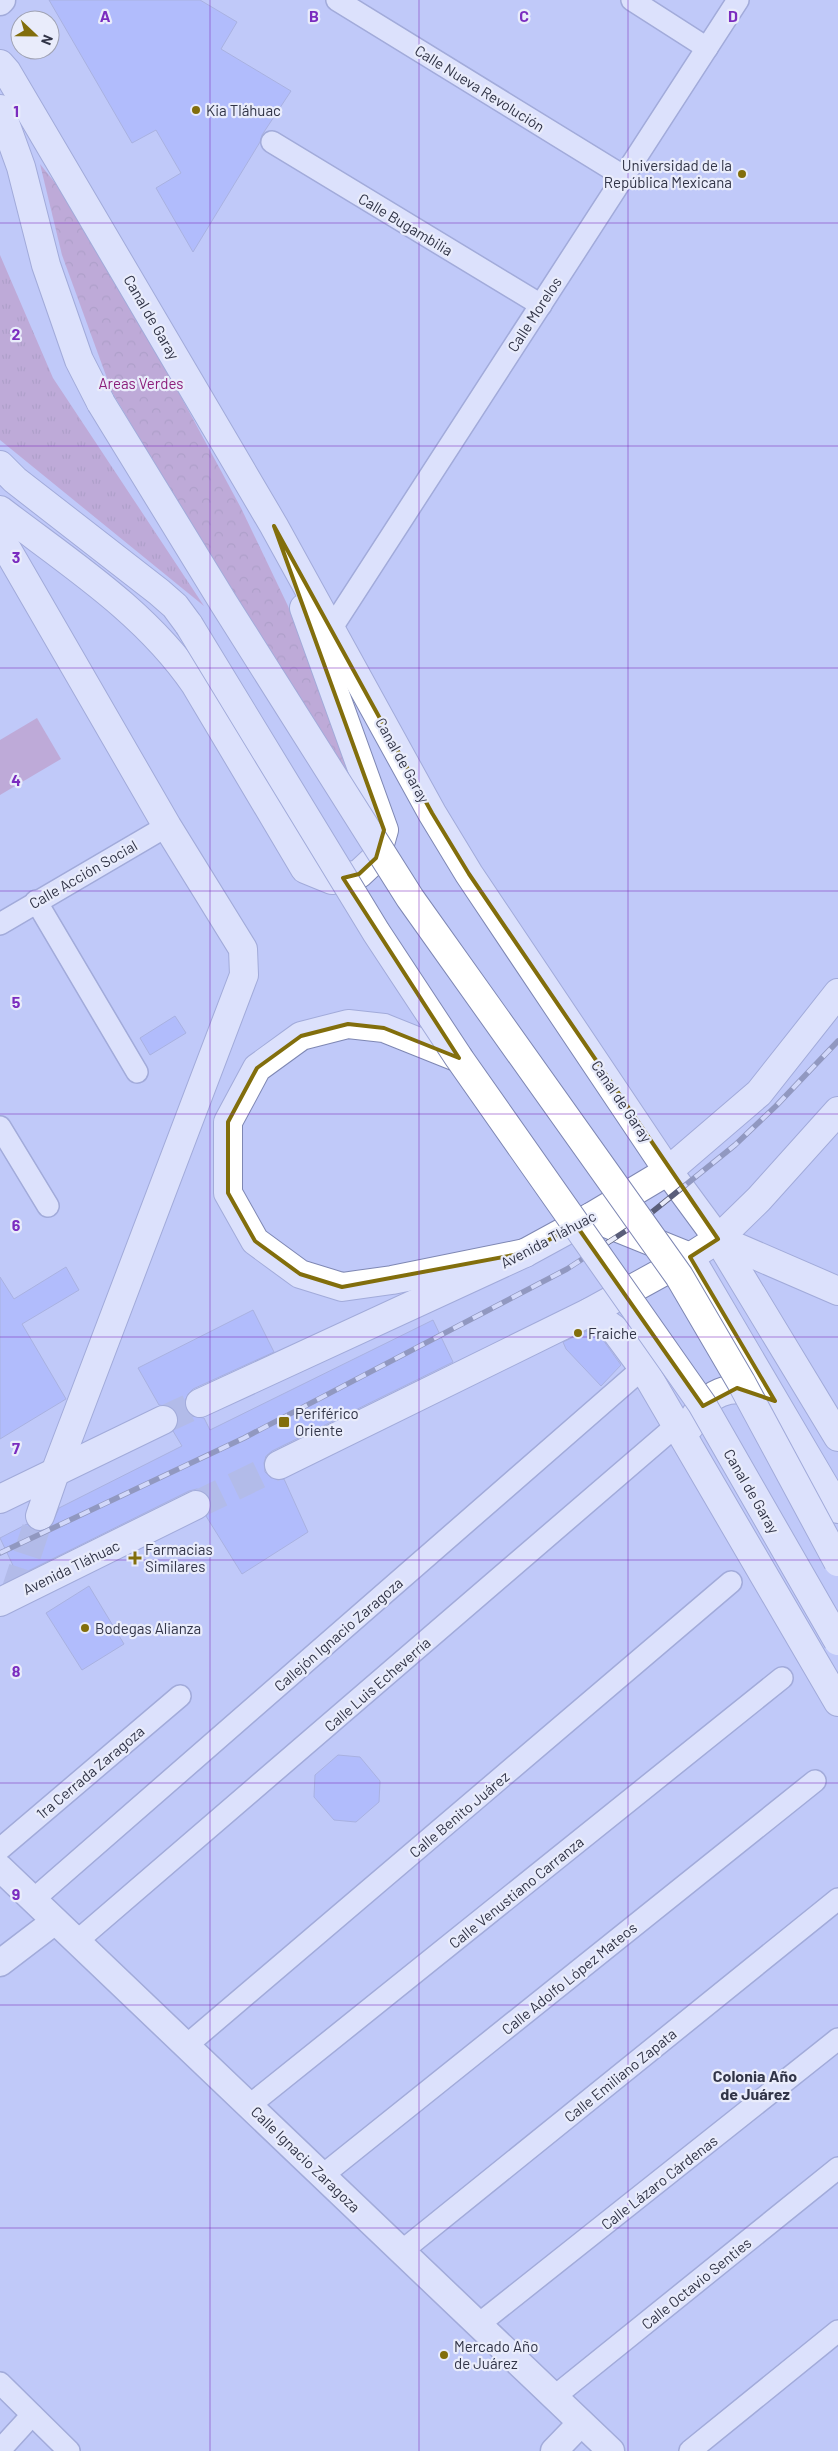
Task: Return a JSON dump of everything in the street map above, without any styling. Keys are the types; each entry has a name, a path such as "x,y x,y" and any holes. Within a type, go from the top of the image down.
{"main road":[{"name":"Canal de Garay","path":"0,64 7,72 274,526 432,813 465,866 668,1171 718,1239 838,1436"},
{"path":"0,109 21,167 46,265 78,360 101,403 223,602 410,898 679,1276 741,1382 838,1562"},
{"name":"Canal de Garay","path":"0,465 15,480 159,592 175,606 189,625 376,932 459,1058 702,1404 838,1641"},
{"path":"0,510 135,615 158,637 195,684 304,869 332,880 359,874 376,858 384,830 274,526"},
{"path":"0,537 167,826 243,948 244,975 40,1516"},
{"name":"Avenida Tláhuac","path":"200,1404 525,1252 592,1217 668,1171 759,1093 838,993"},
{"path":"459,1058 384,1028 348,1024 300,1036 257,1068 228,1122 228,1193 255,1241 300,1274 342,1287 392,1280 525,1252"},
{"path":"279,1465 590,1312 690,1257 718,1239 759,1199 838,1111"},
{"path":"592,1217 690,1257 838,1509"},
{"path":"718,1239 838,1291"},
{"path":"590,1312 614,1329 643,1368 838,1702"},
{"path":"682,1434 688,1431 693,1420 709,1399 717,1395 737,1388 757,1392 774,1401"},
{"path":"0,1498 163,1420"},
{"name":"Avenida Tláhuac","path":"0,1602 196,1505"}],"street":[{"name":"Calle Nueva Revolución","path":"337,0 623,176"},
{"path":"632,0 707,48"},
{"name":"Calle Morelos","path":"331,629 738,0"},
{"name":"Calle Bugambilia","path":"272,142 541,305"},
{"name":"Calle Acción Social","path":"0,924 36,901 167,826"},
{"path":"36,901 137,1072"},
{"path":"0,1127 48,1206"},
{"name":"Callejón Ignacio Zaragoza","path":"34,1900 643,1368"},
{"name":"Calle Luis Echeverría","path":"76,1942 682,1434"},
{"name":"Calle Benito Juárez","path":"187,2045 732,1582"},
{"name":"Calle Venustiano Carranza","path":"250,2105 782,1678"},
{"name":"1ra Cerrada Zaragoza","path":"0,1849 180,1696"},
{"name":"Calle Adolfo López Mateos","path":"323,2175 815,1781"},
{"name":"Calle Ignacio Zaragoza","path":"0,1868 611,2451"},
{"name":"Calle Emiliano Zapata","path":"402,2251 838,1899"},
{"path":"0,1963 55,1921"},
{"name":"Calle Lázaro Cárdenas","path":"480,2324 838,2039"},
{"name":"Calle Octavio Senties","path":"554,2397 838,2168"},
{"path":"690,2451 838,2331"},
{"path":"0,2383 69,2451"},
{"path":"0,2450 32,2415"},
{"path":"554,2451 581,2423"}],"highlighted area":[{"path":"274,526 432,813 469,874 718,1239 690,1257 775,1401 737,1388 703,1406 576,1225 525,1253 342,1287 300,1274 255,1241 228,1193 228,1122 257,1068 301,1036 348,1024 384,1028 459,1058 343,878 359,874 376,858 384,830"}],"green space":[{"name":"Areas Verdes","path":"40,164 73,205 144,328 241,508 288,606 360,800 229,590 112,392 62,255"},
{"path":"0,255 53,378 204,606 0,440"},
{"path":"37,718 61,759 0,795 0,740"}],"building":[{"name":"Kia Tláhuac","path":"49,0 200,0 237,22 221,49 291,91 262,135 260,142 193,252 156,188 181,173 156,130 132,143 60,19 60,10 55,10"},
{"path":"175,1016 186,1033 150,1055 140,1038"},
{"path":"66,1267 79,1290 22,1324 66,1399 0,1439 0,1277 14,1299"},
{"path":"253,1310 274,1352 193,1389 188,1394 185,1401 186,1410 191,1416 204,1418 210,1430 433,1320 453,1362 272,1451 266,1456 264,1463 265,1472 271,1478 284,1479 308,1532 242,1574 206,1516 212,1506 210,1498 204,1492 197,1489 189,1491 18,1576 0,1538 27,1524 35,1531 50,1528 59,1508 182,1446 173,1431 178,1422 177,1413 171,1407 159,1405 138,1368"},
{"path":"587,1331 603,1340 621,1365 601,1386 566,1349 563,1342"},
{"name":"Bodegas Alianza","path":"89,1586 124,1644 82,1670 46,1613"},
{"path":"338,1755 360,1757 380,1781 379,1802 356,1822 334,1820 314,1797 315,1775"}],"tunnel":[{"path":"163,1420 200,1403"},
{"path":"196,1505 279,1465"},
{"path":"14,1595 40,1516"}],"railway":[{"path":"0,1553 244,1438 567,1269 641,1221 735,1145 776,1106 838,1041"}],"place":[{"name":"Kia Tláhuac","path":"196,110"},
{"name":"Universidad de la República Mexicana","path":"742,174"},
{"name":"Fraiche","path":"578,1333"},
{"name":"Periférico Oriente","path":"284,1422"},
{"name":"Farmacias Similares","path":"135,1558"},
{"name":"Bodegas Alianza","path":"85,1628"},
{"name":"Mercado Año de Juárez","path":"444,2355"}],"district":[{"name":"Colonia Año de Juárez","path":"755,2084"}]}
